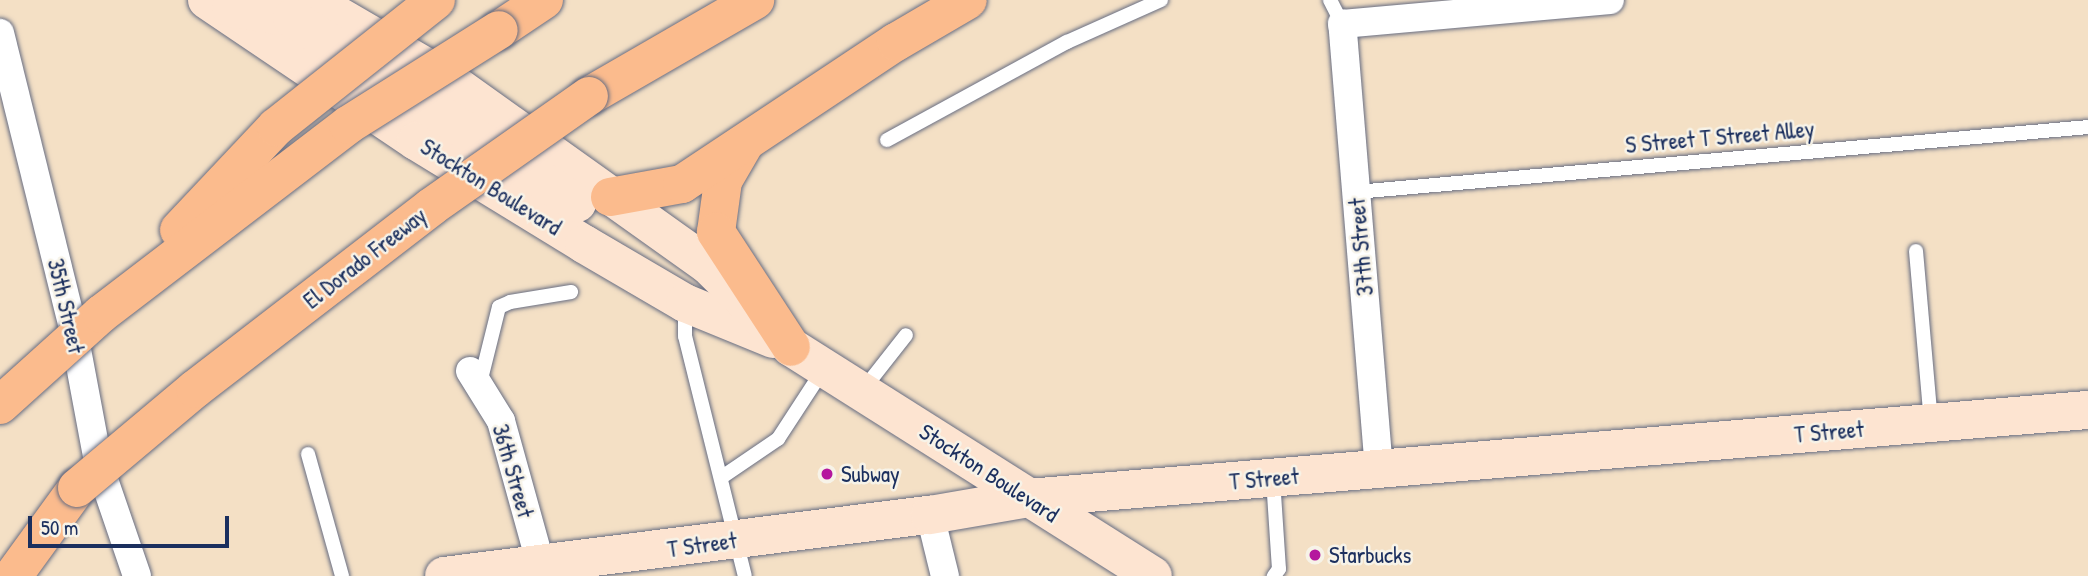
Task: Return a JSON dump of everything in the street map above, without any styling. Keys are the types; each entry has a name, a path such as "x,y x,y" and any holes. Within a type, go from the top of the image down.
{"highway":[{"path":"101,314 276,127 436,0"},
{"path":"0,405 101,314 348,125 544,0"},
{"name":"El Dorado Freeway","path":"0,553 195,390 430,208 589,96 755,0"},
{"path":"610,197 682,184 895,42 968,0"},
{"path":"747,139 723,181 716,233 791,347"},
{"path":"13,576 77,488"}],"main road":[{"name":"Stockton Boulevard","path":"311,0 447,79 708,265 791,347"},
{"name":"Stockton Boulevard","path":"211,3 416,141 685,303 791,347 1153,576"},
{"path":"211,3 292,18 578,203 610,197"},
{"name":"T Street","path":"444,576 740,558 930,515 1028,498 2088,410"}],"street":[{"path":"1336,12 1611,0"},
{"name":"37th Street","path":"1336,12 1356,191 1379,470"},
{"name":"35th Street","path":"0,33 73,328 98,462 137,576"},
{"name":"36th Street","path":"475,378 501,421 542,570"},
{"path":"930,515 945,576"}],"lane":[{"path":"887,140 1067,43 1161,0"},
{"name":"S Street T Street Alley","path":"1356,191 2088,127"},
{"path":"1916,251 1931,424"},
{"path":"475,378 499,307 510,302 571,292"},
{"path":"685,303 685,336 740,558"},
{"path":"862,391 906,335"},
{"path":"722,477 778,439 824,368"},
{"path":"308,454 342,576"},
{"path":"1273,479 1279,569 1274,576"}],"place":[{"name":"Subway","path":"827,474"},
{"name":"Starbucks","path":"1315,555"}]}
